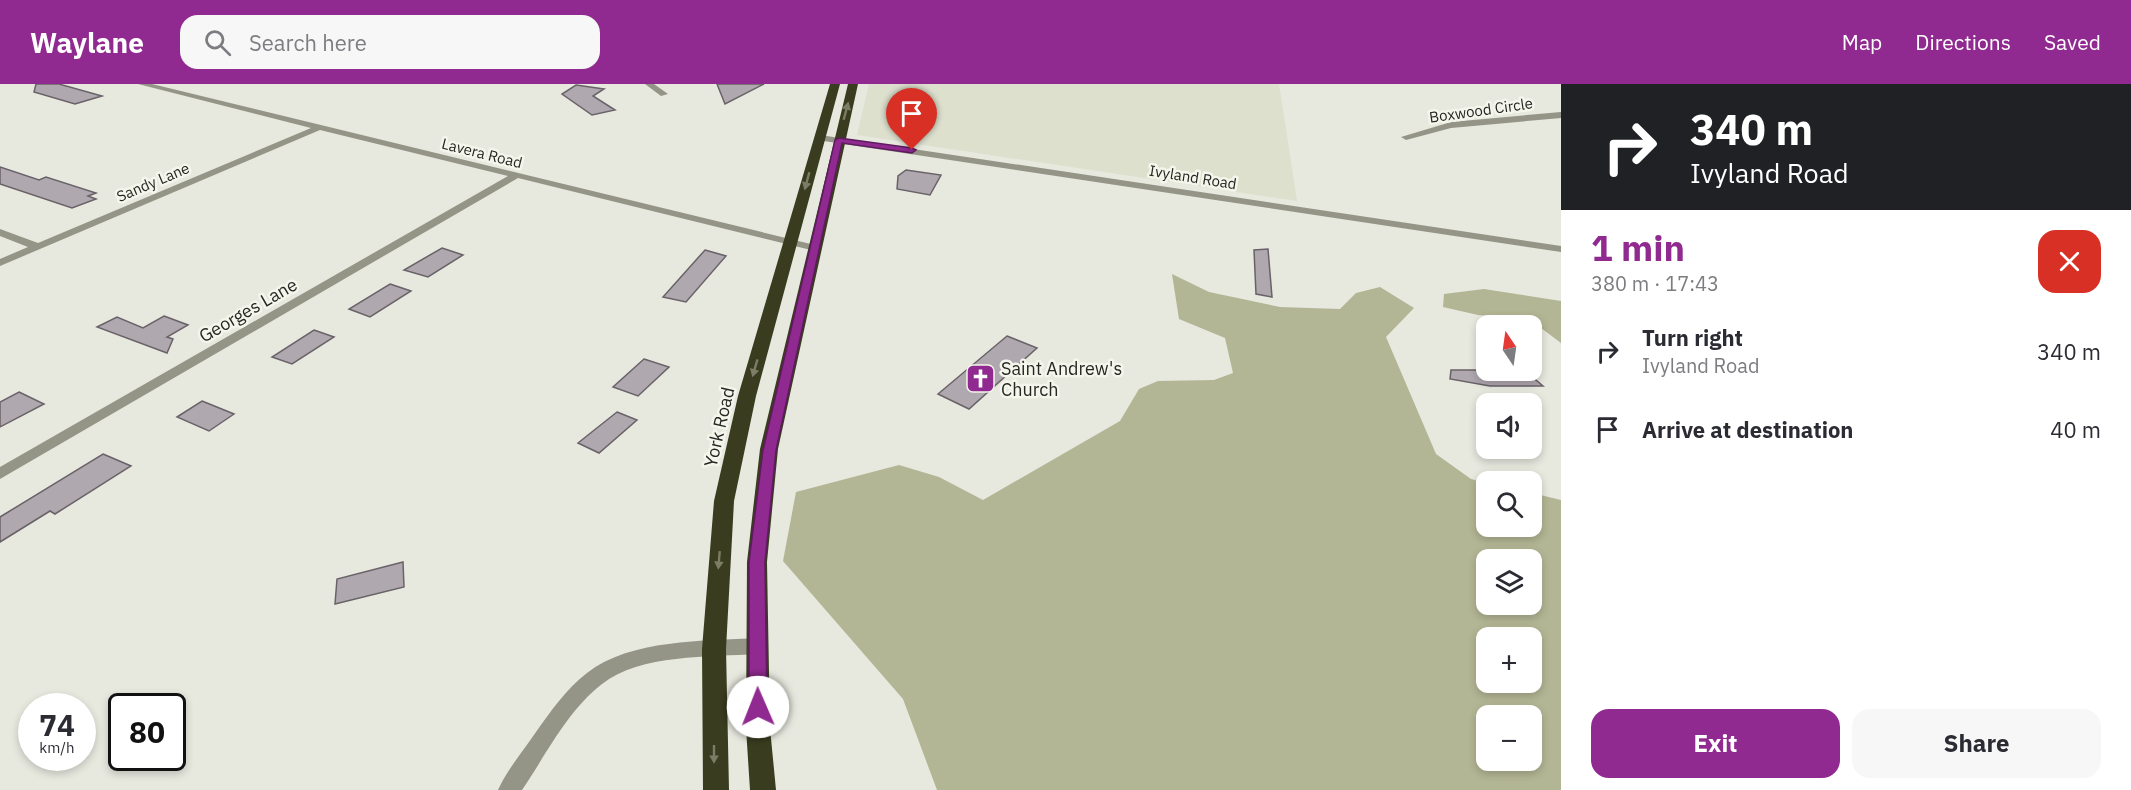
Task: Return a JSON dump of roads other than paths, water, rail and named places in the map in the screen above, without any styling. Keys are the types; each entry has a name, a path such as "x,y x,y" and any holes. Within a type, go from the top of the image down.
{"highway":[{"name":"York Road","path":"716,790 714,649 724,501 747,396 835,84"},
{"path":"763,790 758,728 757,562 770,450 839,140 854,84"}],"street":[{"name":"Lavera Road","path":"142,84 815,248"},
{"path":"161,89 175,84"},
{"path":"649,84 664,94"},
{"name":"Boxwood Circle","path":"1406,137 1451,126 1561,115"},
{"name":"Sandy Lane","path":"0,263 318,128"},
{"name":"Ivyland Road","path":"820,138 1561,249"},
{"name":"Georges Lane","path":"0,474 515,176"},
{"path":"0,232 39,247"},
{"path":"509,790 579,692 600,674 623,662 648,656 757,646"}],"place":[{"name":"Saint Andrew's Church","path":"980,378"}]}
